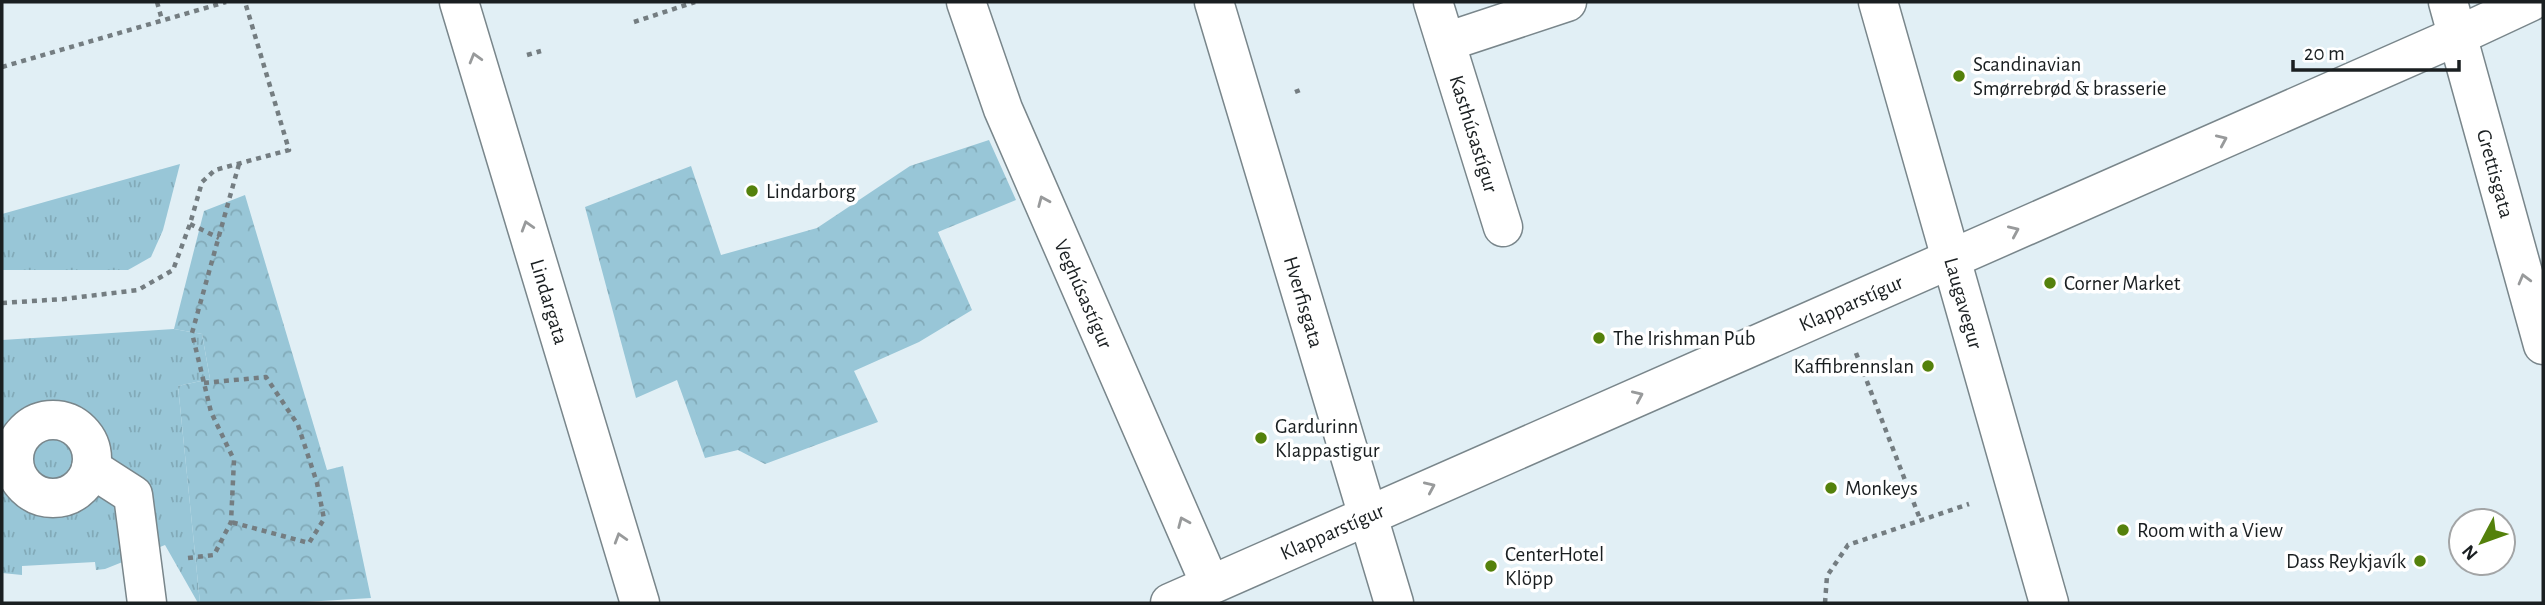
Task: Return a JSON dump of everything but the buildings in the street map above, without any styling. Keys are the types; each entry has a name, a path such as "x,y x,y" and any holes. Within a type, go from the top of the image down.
{"street":[{"name":"Lindargata","path":"459,2 640,603"},
{"name":"Veghúsastígur","path":"967,2 1003,108 1210,584"},
{"name":"Hverfisgata","path":"1214,2 1394,603"},
{"name":"Kasthúsastígur","path":"1433,2 1503,227"},
{"path":"1446,42 1567,2"},
{"name":"Laugavegur","path":"1878,2 2049,603"},
{"name":"Klapparstígur","path":"1170,603 1952,258 2452,19 2530,2"},
{"name":"Grettisgata","path":"2452,19 2543,345"},
{"path":"55,420 68,422 80,430 88,441 92,454 91,468 86,481 77,491 51,499 37,496 26,488 8,465 20,438 29,428 41,421 55,420"},
{"path":"91,468 132,495 147,603"}],"path":[{"path":"157,2 162,20"},
{"path":"2,67 226,2"},
{"path":"2,303 64,299 138,289 173,270 202,183 215,170 289,150 245,2"},
{"path":"634,22 695,2"},
{"path":"1295,92 1303,89"},
{"path":"142,562 215,555 231,522 234,460 211,412 192,333 239,164"},
{"path":"190,224 219,238"},
{"path":"1839,308 1920,519"},
{"path":"204,383 266,377 298,425 317,482 324,519 309,543 231,522"},
{"path":"1825,603 1827,576 1848,545 2017,489"}],"green space":[{"path":"989,140 1016,200 938,232 972,310 919,342 854,371 878,422 765,464 738,450 705,458 677,380 636,398 585,207 691,166 721,255 817,228 910,166"},
{"path":"180,164 163,230 151,257 128,270 2,270 2,214"},
{"path":"245,195 327,470 343,466 371,598 288,603 200,603 178,386 210,379 202,334 174,329 204,211"},
{"path":"174,329 202,334 210,379 178,386 200,603 165,545 105,569 96,570 95,562 22,566 22,575 2,573 2,340"}],"place":[{"name":"Scandinavian Smørrebrød & brasserie","path":"1959,76"},
{"name":"Lindarborg","path":"752,191"},
{"name":"Corner Market","path":"2050,283"},
{"name":"The Irishman Pub","path":"1599,338"},
{"name":"Kaffibrennslan","path":"1928,366"},
{"name":"Gardurinn Klappastigur","path":"1261,438"},
{"name":"Monkeys","path":"1831,488"},
{"name":"Room with a View","path":"2123,530"},
{"name":"Dass Reykjavík","path":"2420,561"},
{"name":"CenterHotel Klöpp","path":"1491,566"}]}
